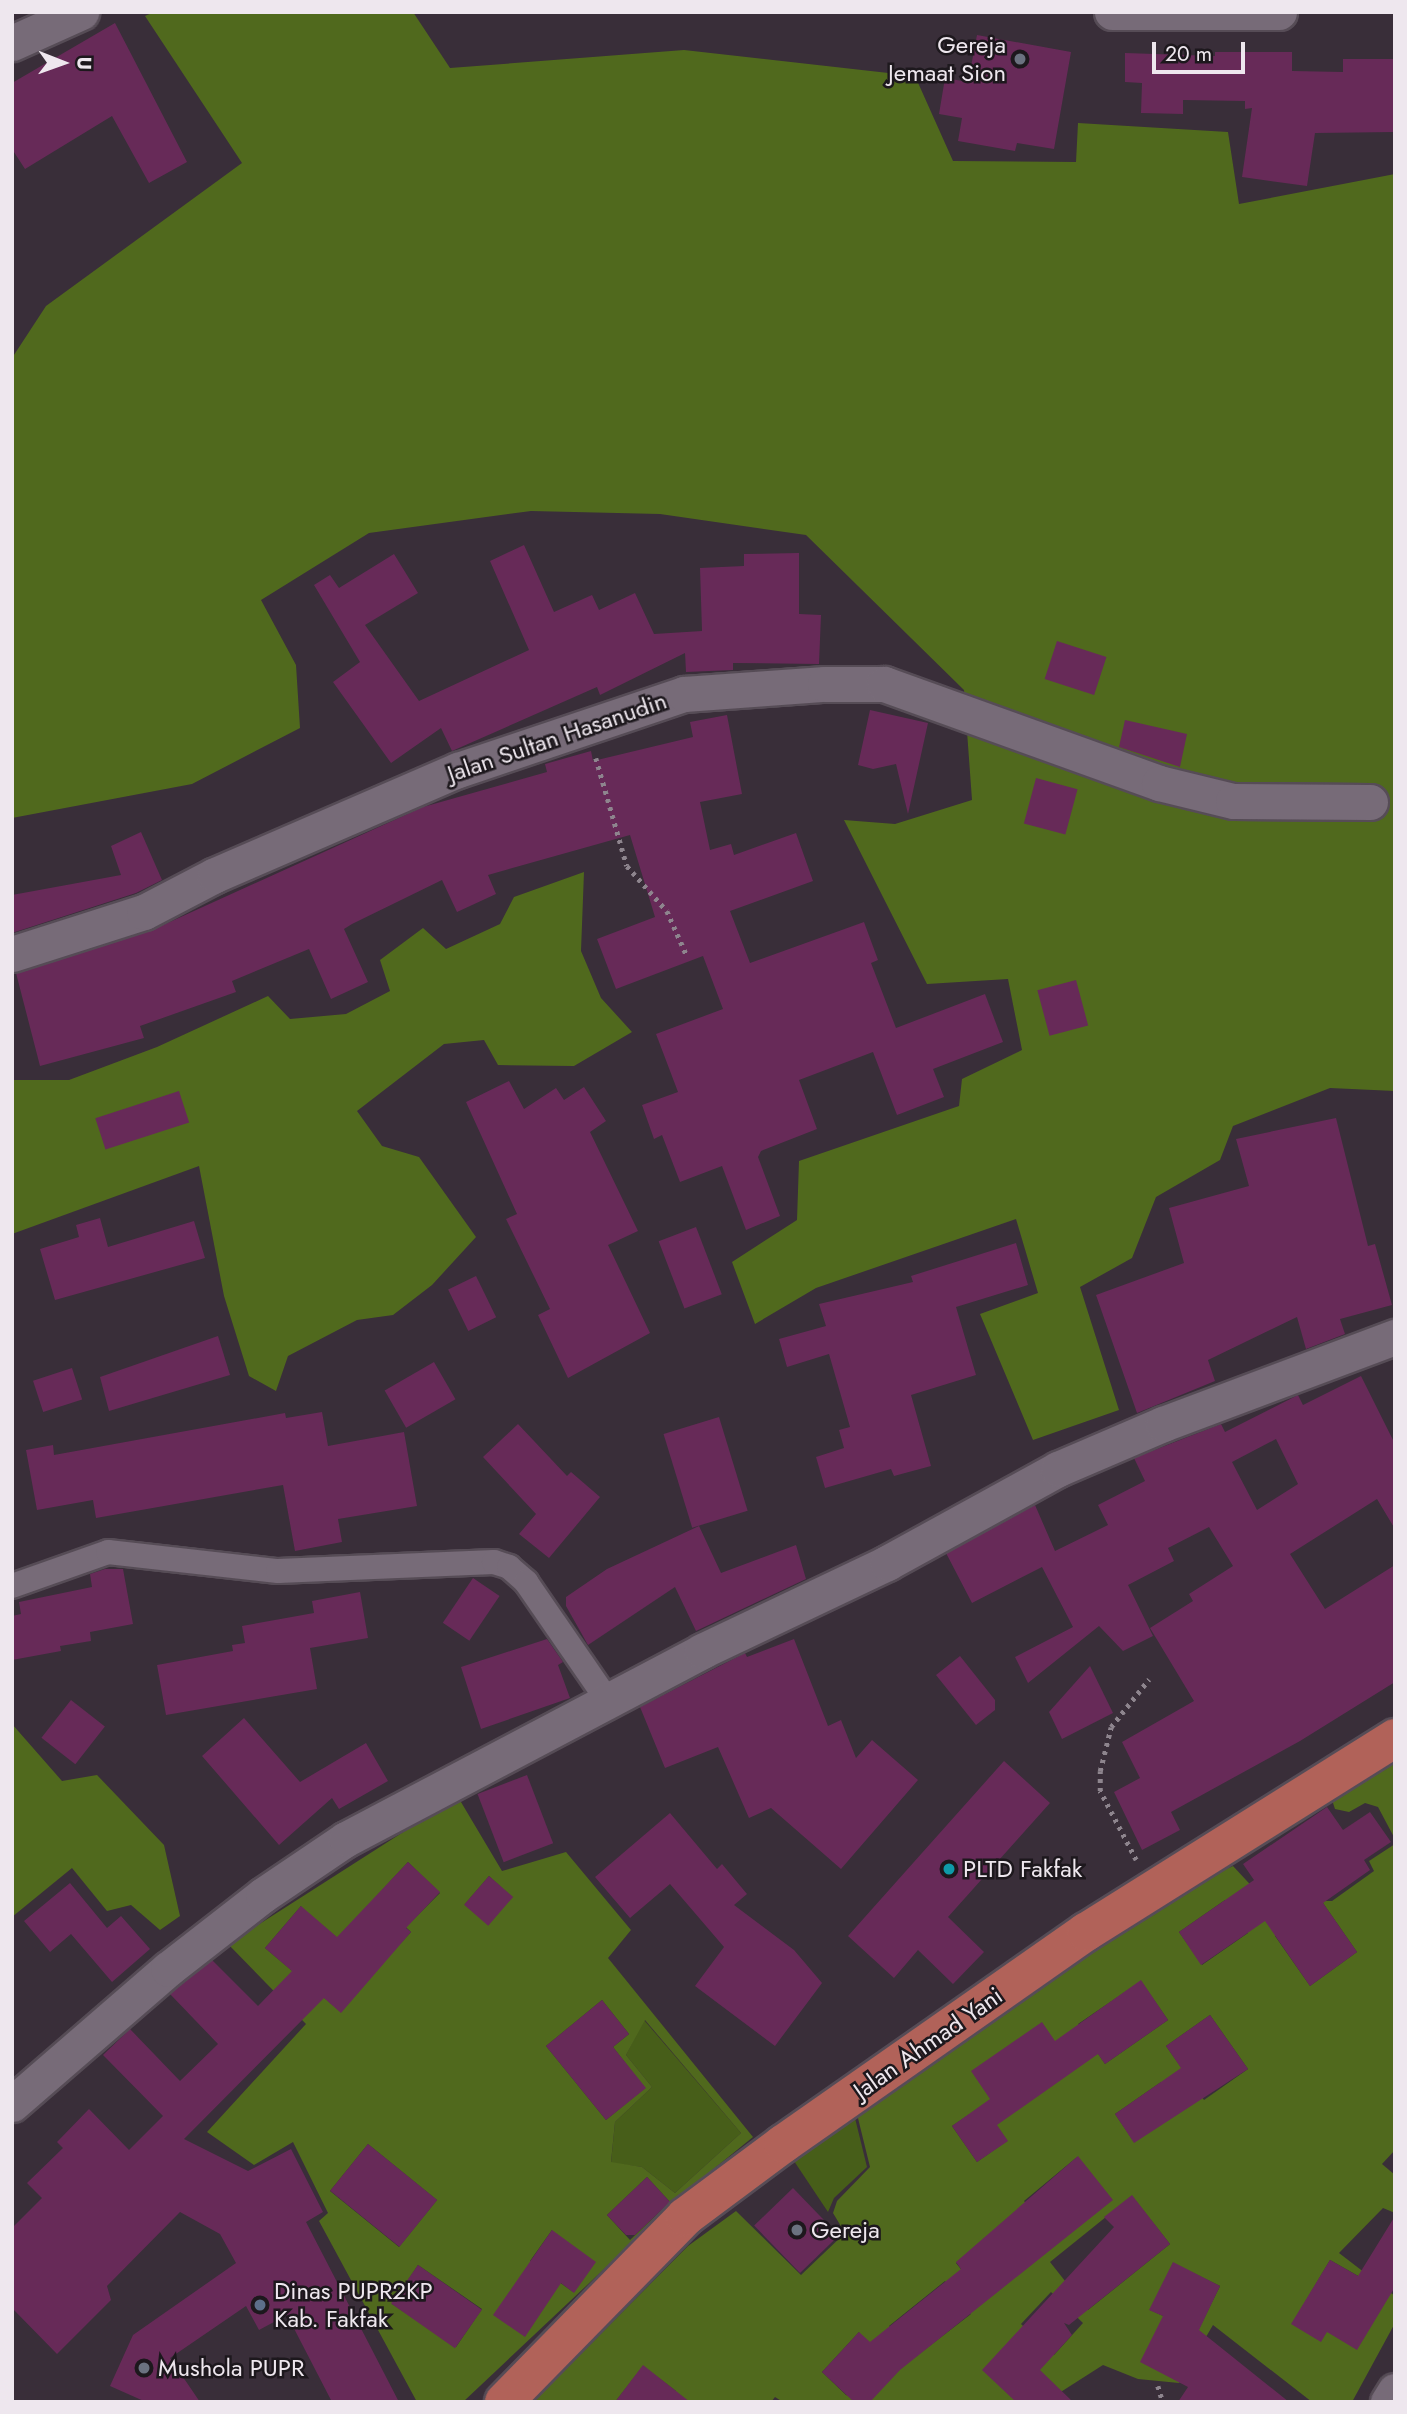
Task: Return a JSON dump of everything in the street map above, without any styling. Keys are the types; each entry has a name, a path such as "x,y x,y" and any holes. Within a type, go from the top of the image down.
{"main road":[{"path":"12,43 81,12"},
{"path":"1112,12 1279,12"},
{"name":"Jalan Sultan Hasanudin","path":"12,954 144,912 369,807 586,724 684,694 825,684 884,684 1159,783 1233,801 1370,802"},
{"path":"12,2104 106,2021 262,1895 346,1839 608,1701 887,1563 1058,1469 1163,1424 1395,1337"},
{"name":"Jalan Ahmad Yani","path":"504,2402 685,2217 1151,1889 1395,1738"},
{"path":"1388,2402 1395,2391"}],"street":[{"path":"12,1586 107,1552 278,1571 494,1562 509,1567 526,1582 608,1701"}],"path":[{"path":"586,724 627,866 667,911 687,956"},
{"path":"1149,1679 1111,1727 1100,1771 1100,1791 1151,1889"},
{"path":"1158,2386 1163,2402"}],"green space":[{"path":"154,12 413,12 450,68 684,50 915,76 953,161 1076,162 1078,123 1228,132 1239,204 1395,174 1395,1091 1330,1088 1233,1126 1220,1160 1156,1197 1132,1258 1080,1287 1119,1410 1033,1440 980,1314 1038,1293 1016,1219 816,1288 755,1324 732,1262 797,1220 799,1161 959,1106 962,1079 1022,1050 1008,979 927,984 844,820 895,824 972,800 964,690 806,535 660,514 531,511 369,533 261,600 296,665 300,728 192,784 12,818 12,358 46,306 242,163 145,16"},
{"path":"584,872 581,951 601,998 632,1032 574,1066 498,1065 484,1040 444,1044 357,1111 382,1146 419,1157 476,1237 432,1285 393,1315 357,1320 288,1356 276,1391 249,1376 224,1296 199,1166 12,1234 12,1080 69,1080 157,1047 268,996 290,1019 346,1014 390,991 380,960 423,928 446,949 500,924 514,897"},
{"path":"12,1724 62,1781 97,1775 164,1845 180,1916 160,1930 131,1905 107,1911 72,1868 12,1917"},
{"path":"1395,1757 1395,1839 1378,1807 1365,1803 1349,1812 1335,1809 1330,1794"},
{"path":"458,1797 502,1871 566,1852 631,1930 608,1958 753,2137 689,2189 463,2402 417,2402 319,2221 328,2213 293,2142 254,2165 207,2132 306,2024 228,1944","holes":["408,1862 440,1893 413,1920 382,1890","489,1876 512,1897 465,1904","375,1898 411,1932 389,1956","301,1906 341,2012 265,1948","602,2000 629,2034 613,2047 645,2088 606,2120 546,2046","645,2020 741,2133 675,2193 642,2167 611,2162 615,2122 652,2087 626,2055","368,2144 437,2200 399,2247 330,2191","647,2177 670,2202 630,2240 607,2215","552,2230 573,2292 530,2261","418,2265 482,2309 456,2347 392,2304"]},
{"path":"1395,1844 1395,2150 1382,2164 1395,2175 1395,2213 1383,2208 1339,2253 1395,2296 1395,2323 1352,2402 1312,2402 1213,2325 1179,2383 1138,2379 1103,2365 1045,2402 870,2402 859,2332 822,2372 846,2395 865,2402 783,2402 775,2397 771,2402 668,2402 676,2391 643,2366 615,2402 533,2402 688,2246 736,2211 801,2275 845,2233 833,2213 837,2201 870,2167 856,2110 1113,1936 1199,1881 1233,1866 1285,1922 1320,1901 1332,1901 1374,1871 1369,1861","holes":["1225,1900 1248,1933 1202,1965 1179,1932","1323,1903 1357,1952 1310,1986 1275,1936","1141,1981 1168,2020 1105,2064 1078,2024","1210,2015 1248,2069 1204,2100 1166,2046","1161,2082 1180,2110 1134,2142 1115,2114","983,2105 1007,2141 977,2162 952,2126","1077,2157 1052,2236 1024,2201","1132,2196 1170,2244 1088,2310 1050,2262","992,2233 986,2300 956,2263","1330,2260 1360,2277 1292,2324","1173,2263 1220,2286 1174,2380 1163,2316 1150,2310","945,2281 971,2314 914,2358 889,2326","1051,2292 1083,2323 1054,2355 1021,2324"]},
{"path":"644,2020 741,2133 675,2193 642,2167 611,2163 615,2122 652,2087 626,2055"},
{"path":"854,2114 867,2167 834,2198 828,2212 794,2161 814,2139"}],"building":[{"path":"115,23 187,162 149,183 112,116 25,169 12,149 12,83"},
{"path":"977,35 1071,52 1054,149 1017,143 1015,151 958,141 962,118 939,114 945,78 968,82"},
{"path":"1215,52 1292,52 1292,71 1343,72 1343,59 1395,59 1395,132 1315,133 1307,186 1242,177 1252,108 1245,109 1245,101 1183,100 1183,114 1141,113 1142,83 1125,82 1125,53 1215,56"},
{"path":"524,545 554,612 592,595 599,610 635,593 654,634 702,631 700,568 744,566 744,554 799,553 799,614 821,615 819,664 733,663 733,670 686,672 685,653 600,695 597,687 452,751 441,728 391,763 333,682 360,662 314,585 330,575 339,588 394,554 418,593 365,625 419,701 529,650 490,561"},
{"path":"1057,641 1106,657 1094,695 1045,679"},
{"path":"870,710 928,723 908,814 896,764 873,769 858,765"},
{"path":"727,715 742,794 700,802 710,850 731,844 734,855 796,833 813,881 730,911 750,963 864,922 878,960 871,963 896,1028 985,994 1003,1042 933,1069 944,1097 897,1115 873,1052 799,1080 817,1129 761,1151 758,1157 780,1216 746,1230 722,1166 680,1182 662,1135 654,1139 642,1105 678,1092 656,1034 723,1009 703,956 616,989 597,939 655,917 630,835 488,875 496,894 457,912 442,880 352,924 344,929 368,982 331,999 309,949 232,981 236,992 140,1026 144,1038 40,1066 16,973 150,931 423,807 547,772 545,764 591,751 593,761 693,737 690,722"},
{"path":"1125,720 1187,734 1180,767 1119,747"},
{"path":"1036,778 1078,789 1065,835 1024,823"},
{"path":"141,832 162,880 136,893 12,933 12,895 121,875 111,846"},
{"path":"1076,980 1088,1025 1050,1036 1037,990"},
{"path":"509,1081 524,1109 556,1088 564,1100 584,1087 606,1121 590,1132 638,1231 608,1245 650,1333 568,1378 538,1315 550,1309 506,1219 517,1214 466,1102"},
{"path":"179,1091 189,1122 106,1150 95,1118"},
{"path":"1336,1118 1368,1246 1375,1244 1392,1305 1340,1319 1345,1334 1306,1349 1297,1317 1208,1360 1215,1381 1137,1413 1096,1295 1184,1263 1169,1208 1249,1186 1236,1139"},
{"path":"100,1218 108,1247 194,1221 205,1258 55,1300 40,1249 79,1237 76,1225"},
{"path":"696,1227 722,1294 684,1309 659,1241"},
{"path":"1016,1243 1028,1285 956,1307 976,1375 911,1395 931,1466 894,1476 891,1469 825,1488 816,1457 844,1448 839,1430 850,1427 829,1354 787,1367 779,1339 826,1326 819,1304 913,1282 911,1276"},
{"path":"476,1276 496,1317 468,1331 448,1290"},
{"path":"218,1336 230,1375 109,1411 100,1377"},
{"path":"434,1362 456,1399 406,1428 385,1390"},
{"path":"72,1368 82,1399 43,1412 33,1381"},
{"path":"1361,1376 1395,1444 1395,1529 1377,1499 1290,1554 1325,1609 1395,1565 1395,1682 1300,1741 1171,1812 1180,1830 1142,1850 1114,1792 1140,1778 1122,1742 1194,1701 1150,1628 1193,1601 1189,1594 1233,1566 1209,1527 1168,1548 1174,1561 1128,1585 1153,1636 1123,1651 1099,1626 1028,1683 1015,1657 1073,1627 1042,1567 972,1603 946,1553 1035,1505 1055,1551 1108,1525 1098,1505 1145,1481 1134,1458 1221,1424 1225,1432 1298,1395 1303,1405","holes":["1276,1439 1298,1484 1257,1510 1232,1462"]},
{"path":"322,1412 328,1446 404,1432 417,1506 338,1519 342,1542 295,1551 283,1485 96,1518 93,1500 37,1510 26,1450 53,1445 54,1455 285,1413 286,1418"},
{"path":"719,1417 748,1511 692,1528 664,1434"},
{"path":"518,1424 567,1476 571,1472 600,1497 549,1558 519,1534 536,1514 483,1457"},
{"path":"699,1526 721,1573 796,1545 806,1579 696,1631 675,1587 588,1645 566,1606 566,1597 607,1569"},
{"path":"105,1569 123,1569 133,1624 90,1632 91,1641 60,1646 61,1651 12,1660 12,1616 21,1614 19,1602 92,1587 90,1574"},
{"path":"473,1578 500,1596 469,1641 443,1623"},
{"path":"360,1592 368,1638 310,1648 317,1689 166,1715 157,1665 233,1651 232,1645 245,1643 242,1626 314,1613 312,1601"},
{"path":"547,1639 563,1662 558,1665 570,1698 481,1729 461,1667"},
{"path":"794,1639 828,1726 841,1720 856,1758 872,1740 918,1780 841,1869 771,1808 749,1818 718,1747 665,1768 640,1707 745,1653 747,1657"},
{"path":"960,1656 995,1700 995,1710 976,1725 936,1675"},
{"path":"1090,1666 1113,1713 1062,1739 1049,1712"},
{"path":"71,1700 105,1726 75,1764 41,1738"},
{"path":"244,1718 300,1782 366,1743 388,1781 339,1809 332,1798 279,1845 202,1756"},
{"name":"PLTD Fakfak","path":"1004,1761 1050,1803 948,1917 984,1952 953,1984 918,1950 894,1978 848,1936"},
{"path":"527,1775 553,1843 504,1862 478,1794"},
{"path":"1327,1807 1343,1830 1370,1812 1391,1842 1364,1860 1370,1870 1323,1903 1357,1952 1310,1986 1265,1921 1201,1965 1179,1932 1254,1880 1243,1864"},
{"path":"670,1813 717,1869 722,1864 747,1894 734,1905 794,1950 822,1983 775,2046 695,1986 724,1947 670,1884 630,1918 595,1877"},
{"path":"408,1862 440,1892 406,1928 411,1932 341,2013 324,1998 184,2139 248,2171 291,2149 323,2212 306,2222 399,2402 332,2402 287,2315 259,2330 246,2306 170,2358 200,2402 146,2402 110,2386 133,2335 236,2263 220,2234 180,2212 107,2286 111,2300 57,2354 12,2308 12,2228 42,2198 27,2183 63,2148 57,2142 89,2109 129,2150 163,2116 103,2055 130,2029 180,2081 218,2044 170,1994 212,1960 258,2006 292,1971 265,1948 301,1906 337,1937"},
{"path":"489,1876 513,1897 488,1926 464,1905"},
{"path":"70,1883 107,1928 121,1916 150,1949 112,1982 71,1934 50,1952 24,1921"},
{"path":"1141,1980 1168,2020 1105,2064 1098,2054 997,2125 1008,2141 977,2162 952,2126 990,2099 971,2071 1042,2022 1055,2041"},
{"path":"602,2000 629,2034 613,2047 646,2088 606,2120 546,2046"},
{"path":"1210,2015 1248,2069 1134,2143 1115,2114 1181,2068 1166,2046"},
{"path":"368,2144 437,2200 399,2247 330,2191"},
{"path":"1078,2156 1113,2200 900,2370 870,2402 854,2402 822,2372 859,2332 870,2342 961,2269 956,2262"},
{"path":"647,2177 670,2202 635,2235 626,2235 607,2215"},
{"name":"Gereja","path":"793,2188 839,2235 800,2273 754,2226"},
{"path":"1132,2195 1170,2244 1069,2325 1064,2323 1072,2335 1040,2370 1073,2402 1016,2402 982,2370 1114,2227 1104,2217"},
{"path":"1395,2216 1395,2287 1357,2350 1327,2332 1321,2342 1291,2324 1330,2260 1358,2276"},
{"path":"552,2230 596,2262 574,2293 561,2283 525,2337 493,2315"},
{"path":"1173,2262 1220,2286 1199,2330 1289,2402 1178,2402 1188,2387 1140,2362 1163,2316 1149,2310"},
{"path":"418,2265 482,2310 455,2348 391,2304"},
{"path":"643,2365 690,2402 615,2402"}],"place":[{"name":"Gereja Jemaat Sion","path":"1020,59"},
{"name":"PLTD Fakfak","path":"949,1869"},
{"name":"Gereja","path":"797,2230"},
{"name":"Dinas PUPR2KP Kab. Fakfak","path":"260,2305"},
{"name":"Mushola PUPR","path":"144,2368"}]}
